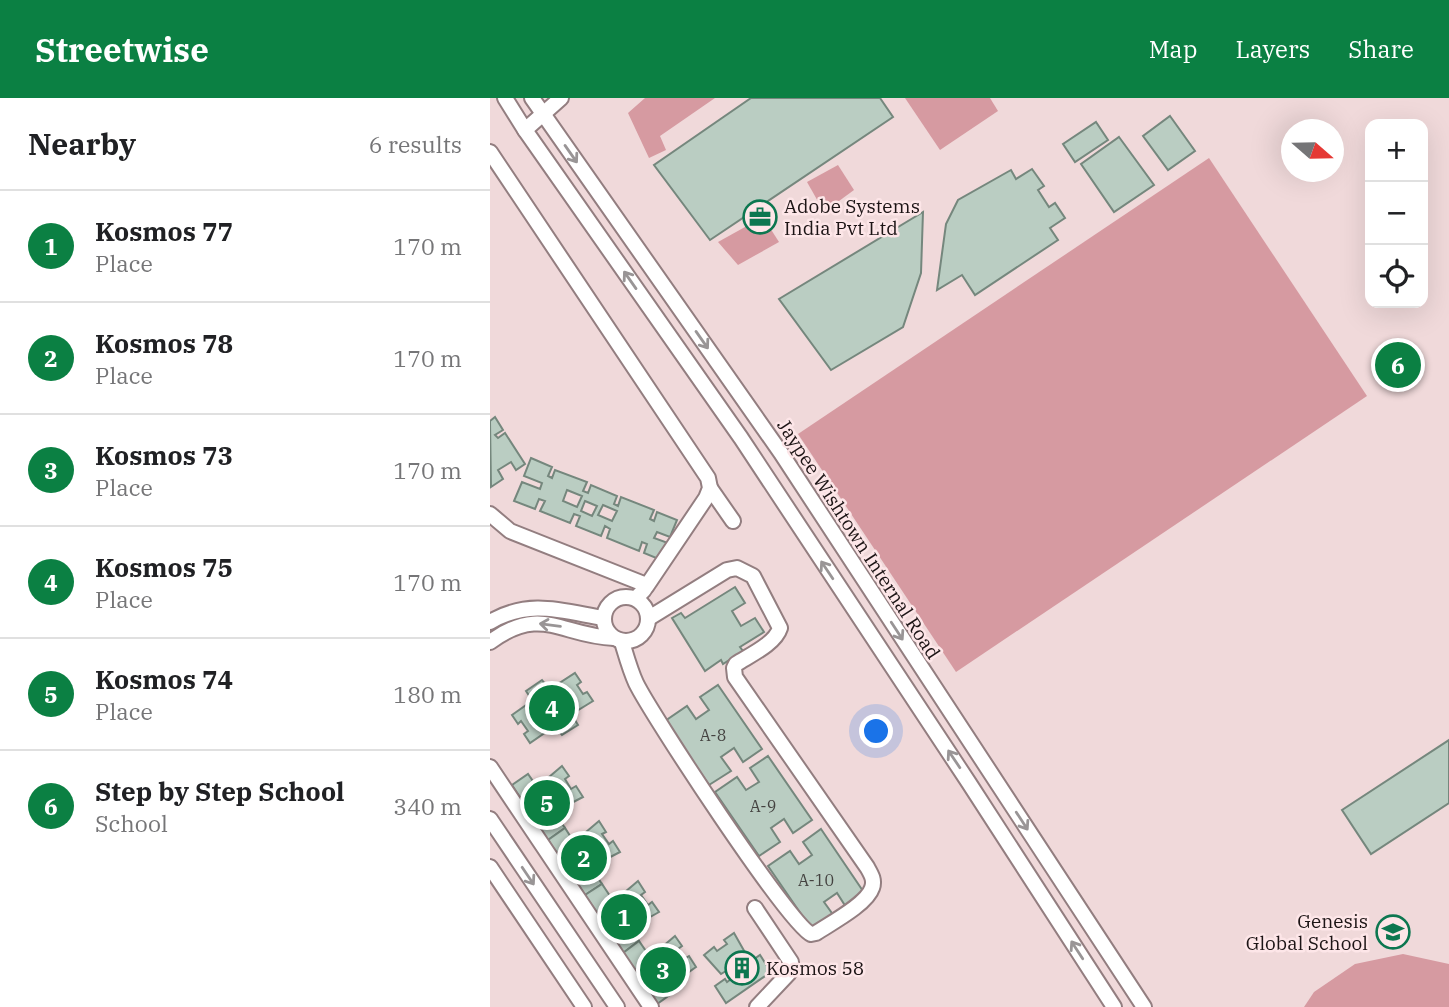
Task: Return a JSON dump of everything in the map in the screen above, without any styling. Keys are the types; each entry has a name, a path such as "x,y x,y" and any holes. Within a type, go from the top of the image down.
{"street":[{"name":"Jaypee Wishtown Internal Road","path":"532,98 781,453 1144,1007"},
{"path":"526,130 561,98"},
{"path":"513,101 526,130 741,438 1115,1007"},
{"path":"490,152 708,478 710,488 733,521"},
{"path":"636,598 706,498 710,488"},
{"path":"490,514 510,531 640,582 646,587"},
{"path":"490,642 519,625 534,623 558,625 601,638 618,640 631,641 639,638 645,631 649,618 643,604 636,598 614,600 603,618 608,633 618,640 636,683 656,719 775,894 804,930 811,934 816,933 866,898 873,886 873,878 735,677 736,664 772,640 780,628 753,576 737,568 727,570 649,618"},
{"path":"490,622 508,612 531,607 603,618"},
{"path":"490,766 652,1007"},
{"path":"490,819 617,1007"},
{"path":"490,867 584,1007"},
{"path":"755,908 791,962 789,974 757,1007"}],"shaded area":[{"path":"645,98 715,98 660,136 666,150 649,158 628,113"},
{"path":"905,98 990,98 998,111 940,150"},
{"path":"1209,158 1367,396 956,672 798,434"},
{"path":"838,165 854,190 824,212 807,182"},
{"path":"763,217 779,242 738,265 718,242"},
{"path":"1403,954 1449,964 1449,1007 1304,1007 1314,992 1355,964"}],"building":[{"path":"751,98 880,98 893,117 710,240 654,165"},
{"path":"1170,116 1195,151 1168,170 1143,136"},
{"path":"1096,122 1108,140 1075,162 1063,144"},
{"path":"1119,137 1154,185 1114,212 1081,164"},
{"path":"1032,169 1044,186 1038,190 1049,207 1055,203 1065,218 1050,228 1058,240 975,295 962,275 937,290 946,224 958,200 1011,170 1016,179"},
{"path":"923,212 921,273 903,327 831,370 779,299"},
{"path":"495,417 503,430 495,435 498,438 505,433 525,464 516,470 511,462 498,470 503,479 491,487 490,421"},
{"path":"531,458 552,467 548,476 552,478 555,470 587,482 583,491 588,493 591,485 617,496 614,504 618,506 621,497 654,510 650,519 654,521 657,512 677,520 670,537 657,532 654,538 668,543 661,560 644,553 647,544 642,542 639,551 607,538 610,529 605,526 601,536 576,526 580,516 574,514 570,523 540,511 545,501 539,499 535,509 514,501 522,482 540,489 542,483 524,476","holes":["567,490 582,496 577,507 563,501","585,501 597,506 592,516 581,511","603,505 617,511 612,521 598,515"]},
{"path":"735,587 745,603 732,611 741,626 755,618 764,632 740,647 743,651 723,664 721,660 705,671 672,618 681,613 685,618"},
{"path":"575,673 581,682 577,685 583,694 587,692 593,701 575,712 570,708 565,710 568,714 570,712 578,725 562,735 553,724 556,723 553,718 545,724 546,732 530,743 524,734 528,731 521,721 518,724 512,715 529,703 535,708 539,705 534,703 526,691 542,680 551,691 548,692 551,697 560,691 558,684"},
{"path":"718,685 762,749 743,762 734,748 721,757 731,771 709,785 665,721 687,706 696,719 709,710 700,697"},
{"path":"1449,740 1449,803 1371,854 1342,810"},
{"path":"768,756 812,820 793,833 784,819 771,828 780,842 759,856 715,792 737,777 746,790 759,782 750,768"},
{"path":"562,766 569,776 565,779 571,789 576,786 583,797 560,809 556,804 548,810 551,814 554,812 565,828 548,840 512,785 528,774 537,787 534,789 537,793 545,788 542,783"},
{"path":"599,821 606,832 602,834 609,844 613,841 620,852 597,864 594,859 585,865 588,869 591,868 602,884 585,895 548,840 565,828 574,842 571,844 574,848 582,843 579,838"},
{"path":"821,829 865,894 846,907 837,893 824,902 834,916 812,930 768,866 790,851 799,864 812,855 803,842"},
{"path":"638,881 645,892 641,895 648,905 652,902 659,912 636,925 633,920 624,925 627,929 630,928 639,941 623,953 585,895 602,884 614,902 610,904 613,909 622,903 618,898"},
{"name":"Kosmos 58","path":"734,933 747,956 742,959 747,967 760,955 771,972 726,1003 715,986 725,979 727,982 731,979 726,971 721,974 704,955 714,947 717,951 727,944 724,940"},
{"path":"675,936 682,946 678,949 684,959 689,956 696,967 673,979 669,974 661,980 664,984 667,982 674,992 657,1004 623,953 639,941 650,957 647,959 650,963 658,958 655,953"}],"place":[{"name":"Adobe Systems India Pvt Ltd","path":"760,217"},
{"name":"Step by Step School","path":"1398,365"},
{"name":"Kosmos 75","path":"552,708"},
{"name":"Kosmos 74","path":"547,803"},
{"name":"Kosmos 78","path":"584,858"},
{"name":"Kosmos 77","path":"624,917"},
{"name":"Genesis Global School","path":"1393,932"},
{"name":"Kosmos 58","path":"742,968"},
{"name":"Kosmos 73","path":"663,970"}]}
